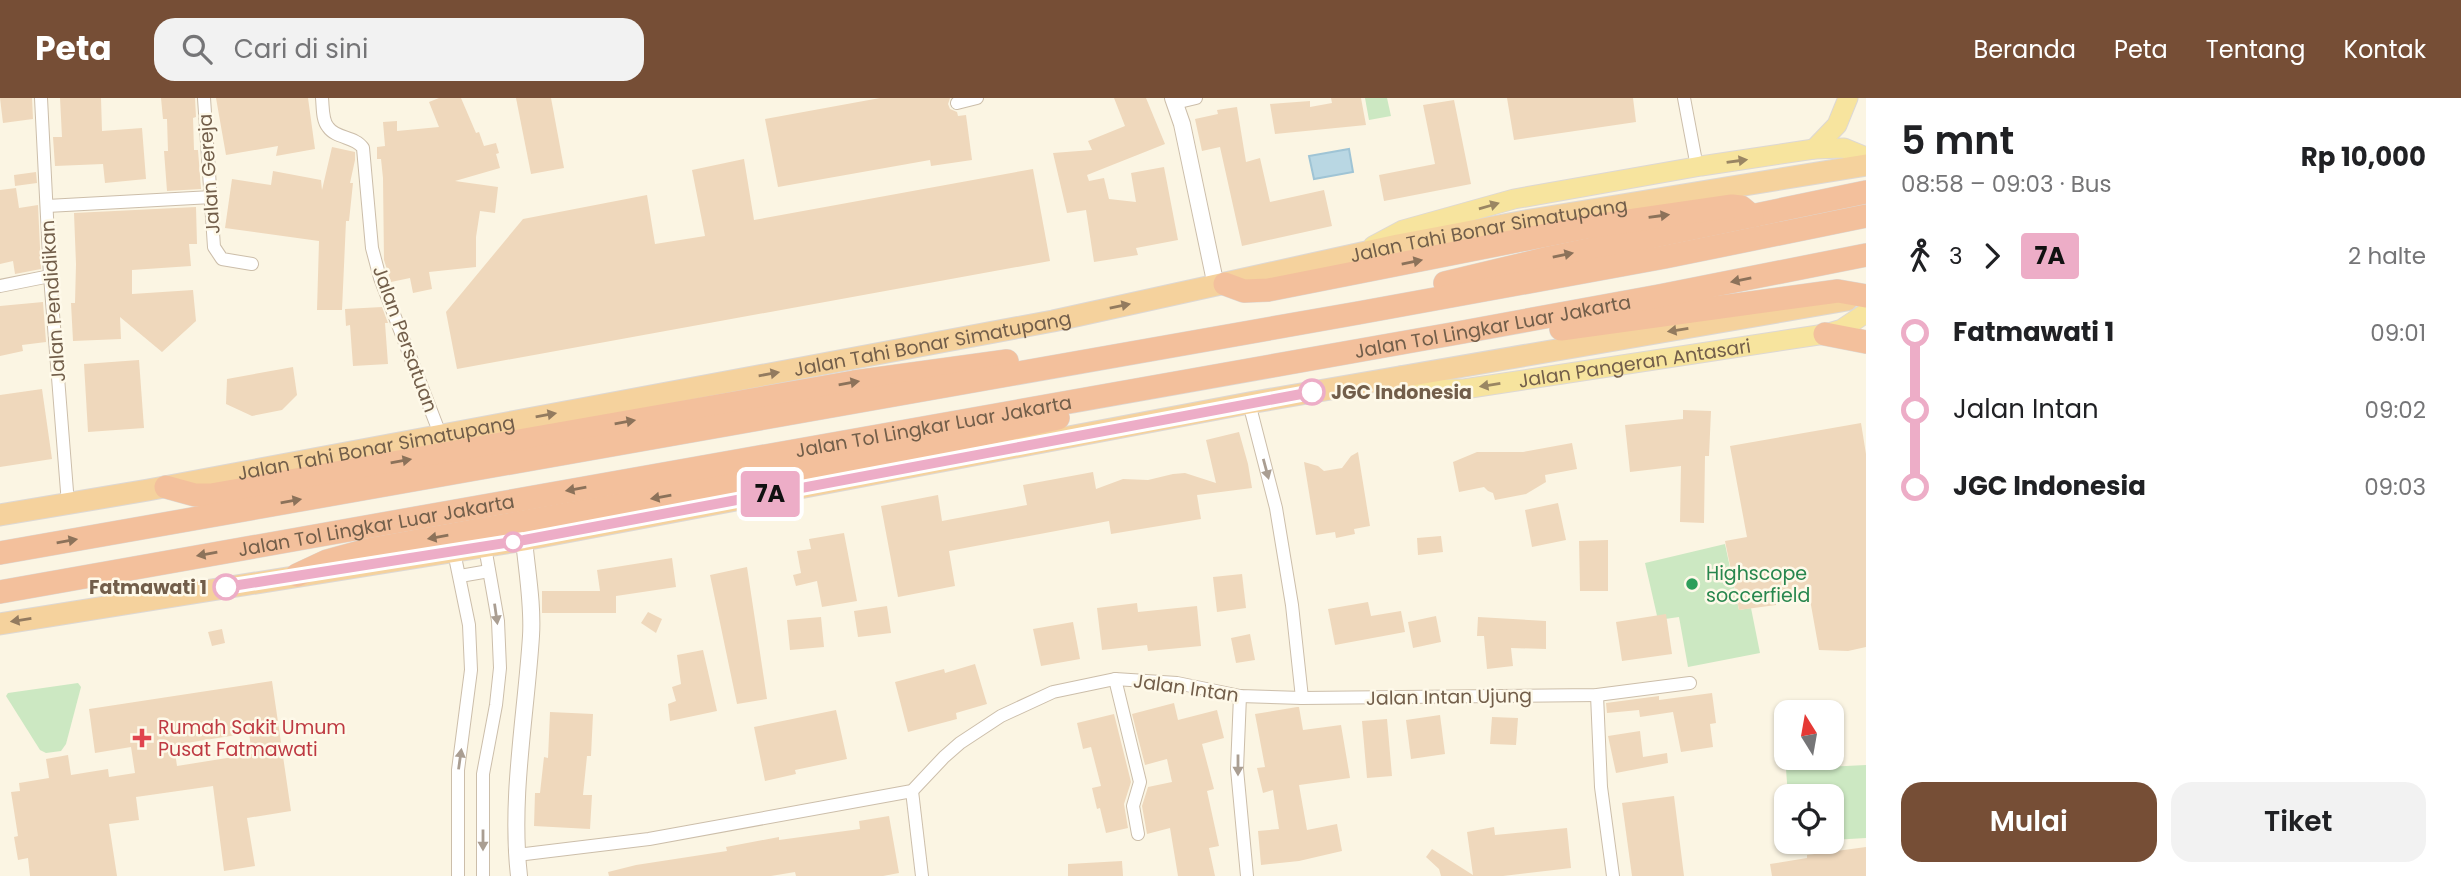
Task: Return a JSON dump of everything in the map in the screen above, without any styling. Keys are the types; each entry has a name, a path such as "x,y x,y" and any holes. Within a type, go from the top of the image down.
{"highway":[{"name":"Jalan Tahi Bonar Simatupang","path":"0,515 166,487 1028,326 1398,245 1525,221 1866,165"},
{"path":"1358,313 1374,300 1549,258 1866,192"},
{"path":"1220,285 1244,290 1268,290 1587,227 1732,206 1741,207 1752,216"},
{"name":"Jalan Tol Lingkar Luar Jakarta","path":"0,553 1400,306 1866,216"},
{"name":"Jalan Tol Lingkar Luar Jakarta","path":"0,592 1464,332 1866,255"},
{"path":"1464,332 1475,338 1485,338 1838,291 1866,296"},
{"path":"0,624 485,547 1249,403 1866,296"},
{"path":"1400,306 1407,342"},
{"path":"166,487 195,495 211,495 910,373 1040,356 1225,324 1248,324 1259,331"},
{"path":"1825,334 1866,342"},
{"path":"297,575 344,555 367,550 939,446 1055,419 1075,408 1083,400"}],"main road":[{"path":"1814,149 1837,125 1848,98"},
{"path":"1356,255 1403,230 1514,199 1814,149 1844,148 1866,157"},
{"name":"Jalan Pangeran Antasari","path":"1401,376 1433,389 1464,389 1825,334 1842,329 1866,313"}],"street":[{"name":"Jalan Pendidikan","path":"41,98 50,275 68,504"},
{"name":"Jalan Gereja","path":"204,98 214,247 222,259 252,264"},
{"name":"Jalan Persatuan","path":"321,98 325,120 330,130 359,142 363,148 373,248 380,278 440,434"},
{"path":"957,103 977,98"},
{"path":"1196,98 1174,100 1220,285"},
{"path":"1684,98 1696,167"},
{"path":"47,206 212,197"},
{"path":"0,286 50,275"},
{"path":"1249,403 1276,508 1292,605 1302,698"},
{"path":"519,876 518,778 531,632 524,540"},
{"path":"483,876 483,774 500,668 498,621 485,547"},
{"path":"454,552 469,625 471,670 458,770 457,876"},
{"path":"460,576 489,570"},
{"path":"1115,679 1140,782 1133,806 1138,834"},
{"name":"Jalan Intan","path":"912,792 960,743 1001,716 1053,692 1115,679 1177,683 1241,696 1302,698"},
{"name":"Jalan Intan Ujung","path":"1302,698 1597,695 1690,683"},
{"path":"1597,695 1601,787 1613,876"},
{"path":"1241,696 1237,769 1247,876"},
{"path":"517,855 649,839 912,792 922,876"}],"green space":[{"path":"1365,98 1387,98 1391,116 1369,120"},
{"path":"1725,544 1739,610 1751,608 1760,653 1688,667 1679,617 1658,620 1645,563"},
{"path":"78,683 81,687 66,744 61,751 46,753 40,750 6,696 8,693"},
{"path":"1866,765 1866,838 1844,839 1844,784 1787,784 1786,770 1844,770 1844,766"}],"water":[{"path":"1349,149 1353,172 1314,179 1309,156"}],"building":[{"path":"0,98 32,98 33,119 3,123"},
{"path":"60,98 101,98 102,131 142,128 146,179 105,183 103,164 55,166 53,137 62,137"},
{"path":"161,98 195,98 194,150 198,150 201,189 167,191 164,151 168,151 167,119 163,119"},
{"path":"216,98 308,98 315,149 276,156 278,146 226,155"},
{"path":"439,98 461,98 484,146 496,143 500,168 455,181 498,187 495,213 480,211 476,237 476,267 429,272 432,289 413,293 410,278 391,282 384,260 383,178 381,159 377,159 377,147 385,146 383,122 397,121 397,131 439,127 429,102"},
{"path":"516,98 551,98 564,168 531,174"},
{"path":"880,98 950,98 950,109 957,112 958,116 966,115 972,160 931,166 930,160 778,187 765,119"},
{"path":"1114,98 1146,98 1165,144 1087,175 1089,181 1104,178 1109,199 1136,202 1131,173 1164,167 1178,240 1136,248 1138,255 1094,262 1086,210 1067,213 1053,153 1092,150 1088,141 1125,126"},
{"path":"1331,98 1361,98 1366,125 1275,134 1270,104 1310,101 1310,107 1332,103"},
{"path":"1507,98 1633,98 1636,122 1514,140"},
{"path":"1454,100 1471,184 1384,201 1379,175 1435,164 1423,105"},
{"path":"1237,107 1246,162 1260,158 1270,202 1324,190 1332,226 1242,246 1220,147 1202,151 1195,119 1218,114 1217,110"},
{"path":"332,147 355,152 350,183 353,183 349,221 346,221 342,310 317,310 319,241 225,228 232,179 271,185 273,171 321,180 322,190"},
{"path":"744,159 754,220 1033,169 1050,261 457,369 446,312 523,219 647,195 655,244 705,236 692,170"},
{"path":"36,172 37,183 15,186 14,175"},
{"path":"16,188 19,208 38,205 41,269 15,274 13,261 0,264 0,190"},
{"path":"196,207 197,244 189,244 191,266 132,270 132,294 193,290 196,321 162,352 120,317 121,339 73,341 71,303 75,303 76,264 74,213"},
{"path":"43,302 46,342 22,345 23,351 0,356 0,306"},
{"path":"382,307 388,323 385,323 388,364 353,366 350,325 346,326 345,309"},
{"path":"139,360 144,428 88,432 84,364"},
{"path":"293,367 297,395 282,410 252,416 226,404 227,379"},
{"path":"42,389 52,459 0,467 0,395"},
{"path":"1683,410 1711,411 1709,456 1705,456 1704,523 1680,522 1681,466 1630,472 1625,425 1683,419"},
{"path":"1861,423 1866,454 1866,647 1848,651 1819,650 1809,594 1776,600 1776,605 1739,610 1725,541 1747,537 1730,446"},
{"path":"1239,432 1252,488 1197,495 1201,519 1111,534 1109,521 949,551 955,586 898,597 881,506 938,495 942,521 1027,505 1023,485 1093,472 1096,489 1123,479 1148,480 1185,473 1216,483 1206,440"},
{"path":"1572,443 1577,469 1545,475 1546,482 1526,494 1495,500 1493,493 1484,487 1459,492 1453,462 1477,452 1523,452"},
{"name":"JGC Indonesia","path":"1358,452 1370,526 1354,529 1355,534 1336,538 1335,532 1316,535 1304,462 1324,471 1342,468 1351,456"},
{"path":"1558,503 1566,540 1532,547 1525,510"},
{"path":"844,533 857,601 822,607 817,581 796,586 793,575 801,573 797,551 811,549 809,539"},
{"path":"1441,536 1443,552 1418,555 1417,538"},
{"path":"1608,540 1608,591 1580,591 1579,541"},
{"path":"672,558 676,587 616,596 616,613 542,613 542,591 600,591 597,570"},
{"path":"747,567 767,699 737,704 710,575"},
{"path":"1242,574 1246,608 1217,612 1213,577"},
{"path":"1368,602 1371,616 1401,611 1405,632 1335,645 1328,609"},
{"path":"1137,603 1138,612 1197,606 1201,646 1148,651 1147,645 1102,650 1097,608"},
{"path":"887,606 891,633 858,637 854,611"},
{"path":"648,612 662,619 656,633 641,623"},
{"path":"1666,614 1672,654 1622,661 1616,622"},
{"path":"1436,616 1441,642 1413,648 1408,622"},
{"path":"821,617 824,647 790,650 787,620"},
{"path":"1478,617 1546,621 1546,649 1511,648 1513,666 1487,669 1484,636 1477,636"},
{"path":"1073,622 1080,659 1041,666 1033,629"},
{"path":"222,629 225,643 212,646 208,632"},
{"path":"1250,634 1255,660 1236,663 1231,638"},
{"path":"703,650 717,711 670,721 668,704 676,701 672,687 681,684 677,655"},
{"path":"975,664 987,704 956,713 957,719 908,732 895,682 944,669 945,673"},
{"path":"272,681 291,811 247,818 255,866 224,871 213,786 136,797 139,820 109,824 117,876 30,876 28,858 18,860 14,837 18,836 11,792 20,791 19,783 49,778 46,759 68,755 71,775 108,769 109,777 135,773 131,747 95,753 89,709","holes":["249,733 252,754 177,766 174,745"]},
{"path":"1712,693 1716,723 1710,724 1713,747 1681,752 1673,712 1640,717 1639,710 1607,713 1606,703"},
{"path":"1174,703 1178,720 1217,710 1224,738 1202,744 1214,789 1207,791 1219,846 1209,848 1215,876 1178,876 1170,828 1147,834 1142,806 1148,787 1172,782 1167,759 1145,765 1132,714"},
{"path":"1299,707 1303,730 1341,725 1350,778 1299,785 1307,830 1337,824 1342,851 1299,861 1261,865 1258,831 1279,829 1273,790 1263,793 1257,768 1265,767 1255,714"},
{"path":"836,710 847,759 795,770 796,774 765,781 754,727"},
{"path":"550,712 593,714 591,756 587,756 583,795 592,795 590,829 534,826 535,793 540,793 544,757 548,758"},
{"path":"1114,714 1131,782 1124,804 1128,828 1106,833 1092,788 1101,786 1091,747 1083,749 1077,723"},
{"path":"1440,715 1445,754 1411,759 1406,720"},
{"path":"1492,717 1518,718 1516,745 1490,744"},
{"path":"1387,719 1392,776 1367,778 1362,721"},
{"path":"1640,731 1643,757 1667,753 1668,763 1616,773 1608,736"},
{"path":"1674,796 1684,876 1632,876 1622,803"},
{"path":"889,816 899,873 883,876 796,876 795,872 771,876 609,876 608,872 727,851 726,847 779,837 779,840 860,829 859,821"},
{"path":"1494,827 1495,835 1567,828 1571,868 1503,876 1441,876 1439,869 1426,857 1432,849 1473,875 1467,832"},
{"path":"1866,847 1866,876 1772,876 1770,864 1807,858 1807,855 1814,854 1844,854 1844,850"},
{"path":"1122,861 1123,876 1068,876 1068,864"}],"bus line":[{"name":"7A","path":"226,587 524,540 1312,392"}],"place":[{"name":"JGC Indonesia","path":"1312,392"},
{"name":"Highscope soccerfield","path":"1692,584"},
{"name":"Fatmawati 1","path":"226,587"},
{"name":"Rumah Sakit Umum Pusat Fatmawati","path":"142,738"}]}
